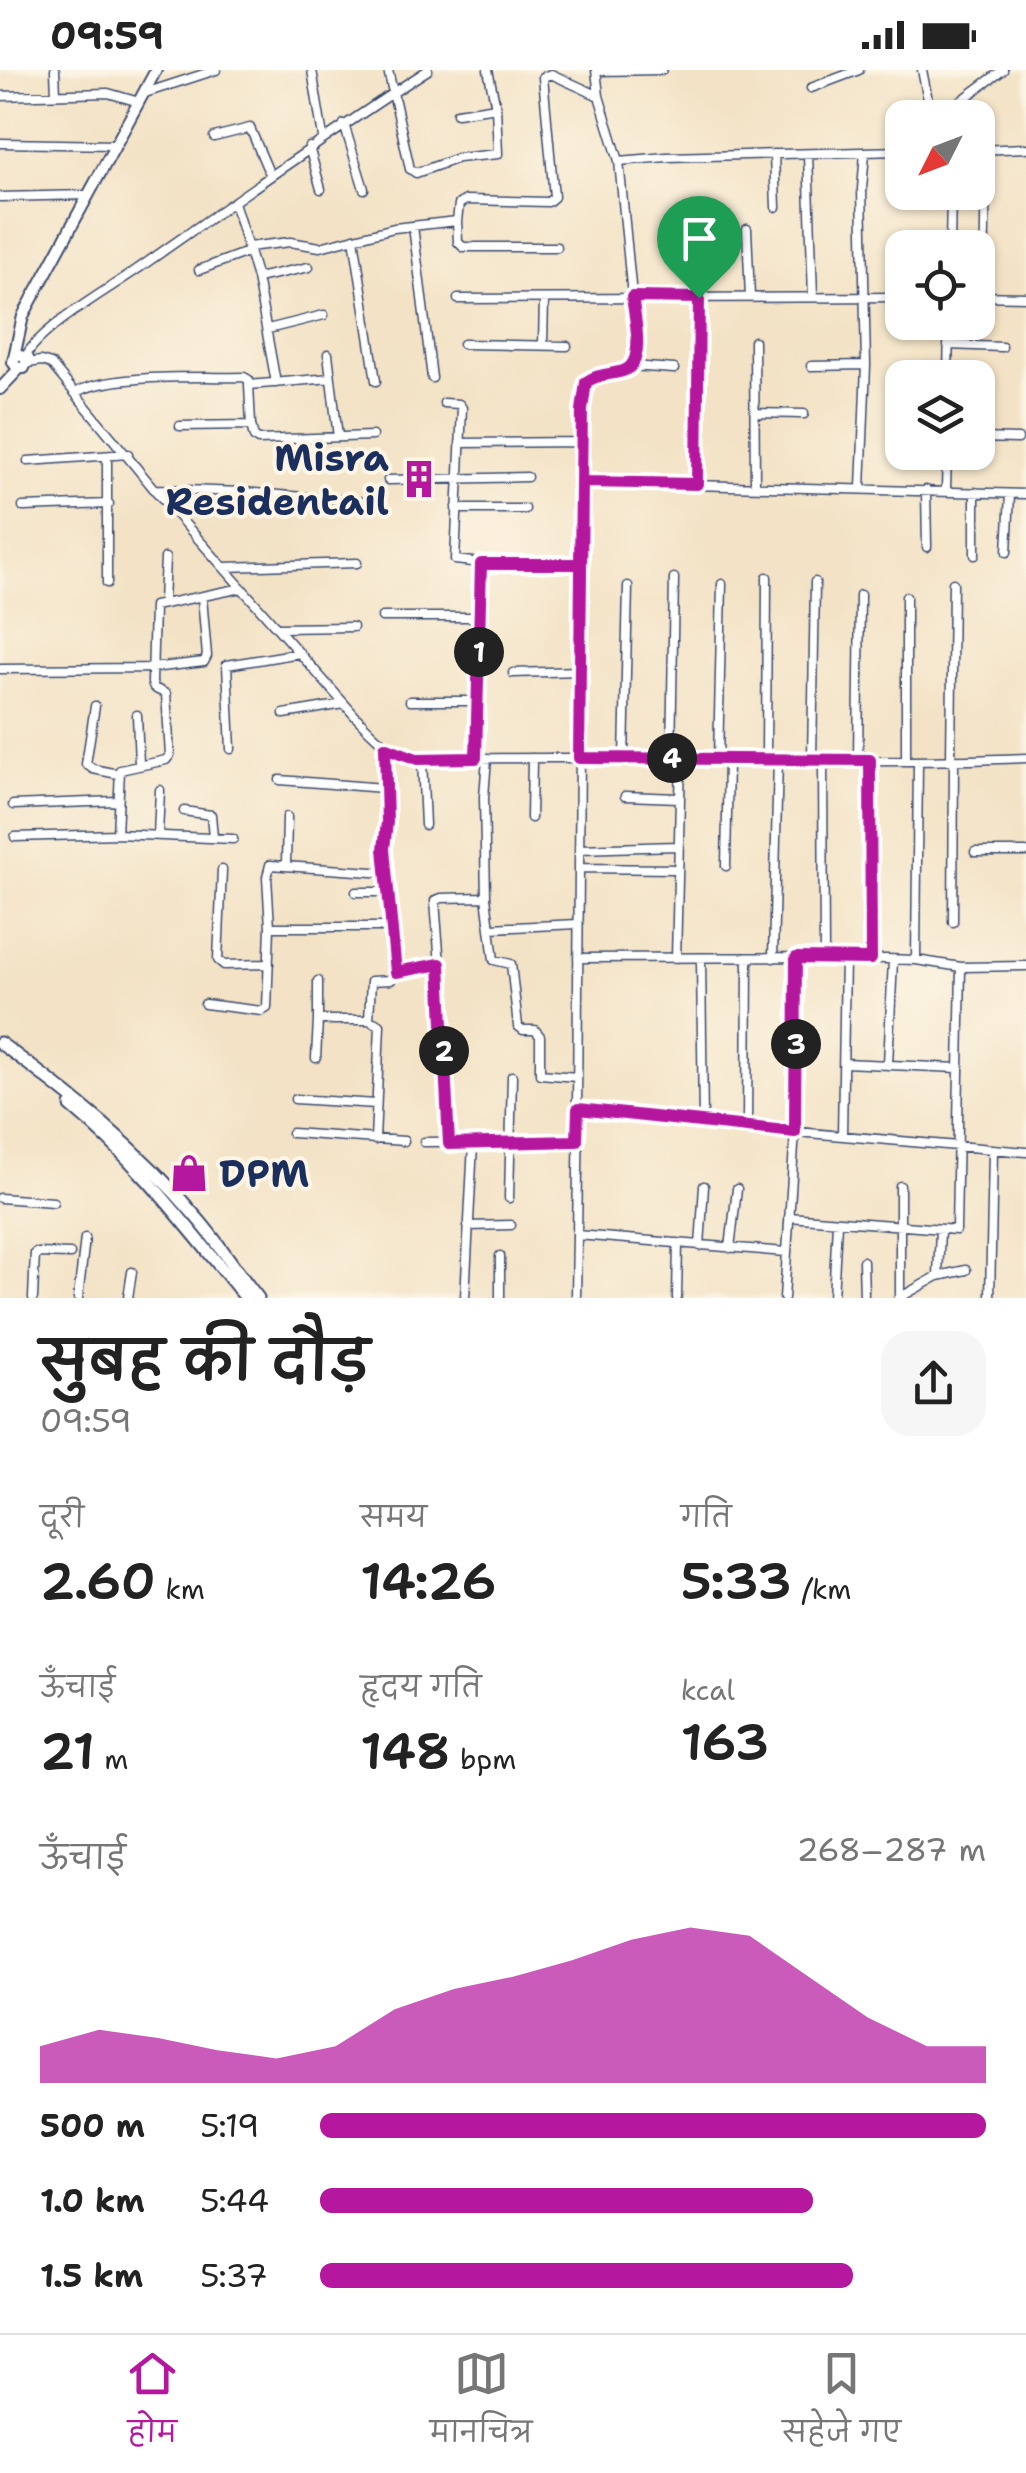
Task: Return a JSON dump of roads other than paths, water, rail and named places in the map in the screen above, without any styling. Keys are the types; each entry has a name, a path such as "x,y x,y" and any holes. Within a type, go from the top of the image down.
{"highway":[{"path":"0,1043 92,1112 152,1178 246,1298"},
{"path":"0,1053 37,1077 101,1130 199,1219 258,1298"}],"main road":[{"path":"0,389 21,361 18,330 23,316 156,70"}],"street":[{"path":"56,70 56,94"},
{"path":"0,96 108,93 142,97 216,70"},
{"path":"312,70 323,137"},
{"path":"388,70 390,92 413,172 458,158 498,154 496,107 488,70"},
{"path":"21,361 32,345 62,322 323,137 428,70"},
{"path":"631,366 637,348 619,161 599,96 596,70 662,70"},
{"path":"811,88 859,70"},
{"path":"922,70 928,100"},
{"path":"962,100 1003,70"},
{"path":"557,247 464,247 458,242 459,204 463,200 542,203 554,197 544,75 559,77 599,96"},
{"path":"457,113 496,107"},
{"path":"344,124 364,189"},
{"path":"214,137 250,128 270,174"},
{"path":"0,144 116,145"},
{"path":"309,147 320,190"},
{"path":"995,149 1026,148"},
{"path":"619,161 885,151"},
{"path":"861,488 866,365 865,152"},
{"path":"774,154 776,206"},
{"path":"808,154 813,296"},
{"path":"0,197 88,195"},
{"path":"234,202 257,278 276,383"},
{"path":"198,270 249,249 290,242 320,247 413,226 457,222"},
{"path":"413,226 432,378"},
{"path":"748,230 750,297"},
{"path":"354,238 376,381"},
{"path":"257,278 309,267"},
{"path":"995,296 1026,297"},
{"path":"458,300 885,297"},
{"path":"697,484 699,298"},
{"path":"543,345 544,300"},
{"path":"268,330 324,314"},
{"path":"948,340 948,360"},
{"path":"754,342 755,486"},
{"path":"463,344 567,346"},
{"path":"948,345 1002,347"},
{"path":"328,354 338,436"},
{"path":"0,367 21,361 51,364 154,489 344,704 385,747 406,757 906,761 1026,758"},
{"path":"811,366 866,365"},
{"path":"576,1298 582,392 588,379 631,366 674,368"},
{"path":"75,392 88,386 130,380 244,377 249,380 251,425 258,440 372,436"},
{"path":"250,385 331,378"},
{"path":"444,403 462,406 455,560 481,564 580,564"},
{"path":"755,414 804,414"},
{"path":"180,426 251,425"},
{"path":"995,438 1018,439"},
{"path":"460,443 582,442"},
{"path":"28,461 128,454"},
{"path":"106,456 107,583"},
{"path":"946,490 947,470"},
{"path":"388,480 527,478"},
{"path":"582,482 1026,494"},
{"path":"154,489 365,502"},
{"path":"926,490 927,546"},
{"path":"975,492 975,556"},
{"path":"1007,552 1010,494"},
{"path":"23,507 108,504"},
{"path":"456,509 526,509"},
{"path":"163,602 166,558"},
{"path":"224,567 357,564"},
{"path":"481,564 479,702 486,897 494,960 511,964 518,1026 540,1036 540,1074 577,1077"},
{"path":"766,760 767,577"},
{"path":"674,578 679,798 676,958"},
{"path":"812,760 815,582"},
{"path":"952,922 953,582"},
{"path":"718,760 722,584"},
{"path":"624,759 628,586"},
{"path":"117,834 118,774 122,768 166,760 170,755 166,694 153,687 152,609 163,602 242,588"},
{"path":"858,760 860,595"},
{"path":"0,669 152,668 206,660 202,597"},
{"path":"906,597 906,761"},
{"path":"382,617 480,617"},
{"path":"278,628 353,627"},
{"path":"231,748 228,666 300,654"},
{"path":"513,673 580,670"},
{"path":"410,701 479,702"},
{"path":"284,714 344,704"},
{"path":"95,706 86,764 118,774"},
{"path":"137,715 139,764"},
{"path":"369,1020 370,983 393,979 396,972 387,873 385,747"},
{"path":"531,818 532,758"},
{"path":"422,760 425,825"},
{"path":"726,866 728,760"},
{"path":"772,958 778,760"},
{"path":"822,760 824,957"},
{"path":"870,760 871,959"},
{"path":"916,960 918,761"},
{"path":"280,780 384,788"},
{"path":"158,835 160,790"},
{"path":"625,796 679,798"},
{"path":"12,805 116,801"},
{"path":"184,811 212,815 213,837"},
{"path":"286,817 286,864"},
{"path":"15,836 117,834 234,839"},
{"path":"580,849 676,846"},
{"path":"975,852 1026,852"},
{"path":"205,1004 265,1010 268,1005 268,870 273,864 387,873"},
{"path":"579,868 677,868"},
{"path":"222,870 218,962 268,964"},
{"path":"356,892 388,892"},
{"path":"449,1144 435,901 486,897"},
{"path":"492,928 578,924"},
{"path":"270,926 390,927"},
{"path":"578,958 824,957 916,960 961,967 1026,966"},
{"path":"702,958 703,1124"},
{"path":"747,1128 748,958"},
{"path":"784,1298 795,1132 796,958"},
{"path":"842,1136 845,958"},
{"path":"888,1064 893,960"},
{"path":"396,972 440,964"},
{"path":"789,1217 952,1232 957,1228 961,967"},
{"path":"316,1058 318,982"},
{"path":"318,1020 369,1020 381,1028 375,1140"},
{"path":"844,1063 958,1068"},
{"path":"509,1198 512,1076"},
{"path":"295,1100 376,1104"},
{"path":"578,1109 1026,1152"},
{"path":"292,1133 404,1141"},
{"path":"424,1142 577,1141"},
{"path":"465,1298 473,1144"},
{"path":"990,1298 993,1151"},
{"path":"700,1246 704,1186"},
{"path":"900,1186 900,1298 938,1276 966,1270"},
{"path":"730,1248 737,1188"},
{"path":"0,1198 53,1202"},
{"path":"833,1298 838,1223"},
{"path":"468,1226 510,1225"},
{"path":"938,1276 940,1230"},
{"path":"577,1234 786,1252"},
{"path":"78,1298 85,1238"},
{"path":"677,1298 678,1243"},
{"path":"33,1298 35,1253 70,1254"},
{"path":"500,1256 500,1298"},
{"path":"863,1260 864,1298"},
{"path":"128,1298 132,1272"}],"place":[{"name":"Misra Residentail","path":"419,479"},
{"name":"DPM","path":"189,1173"}]}
